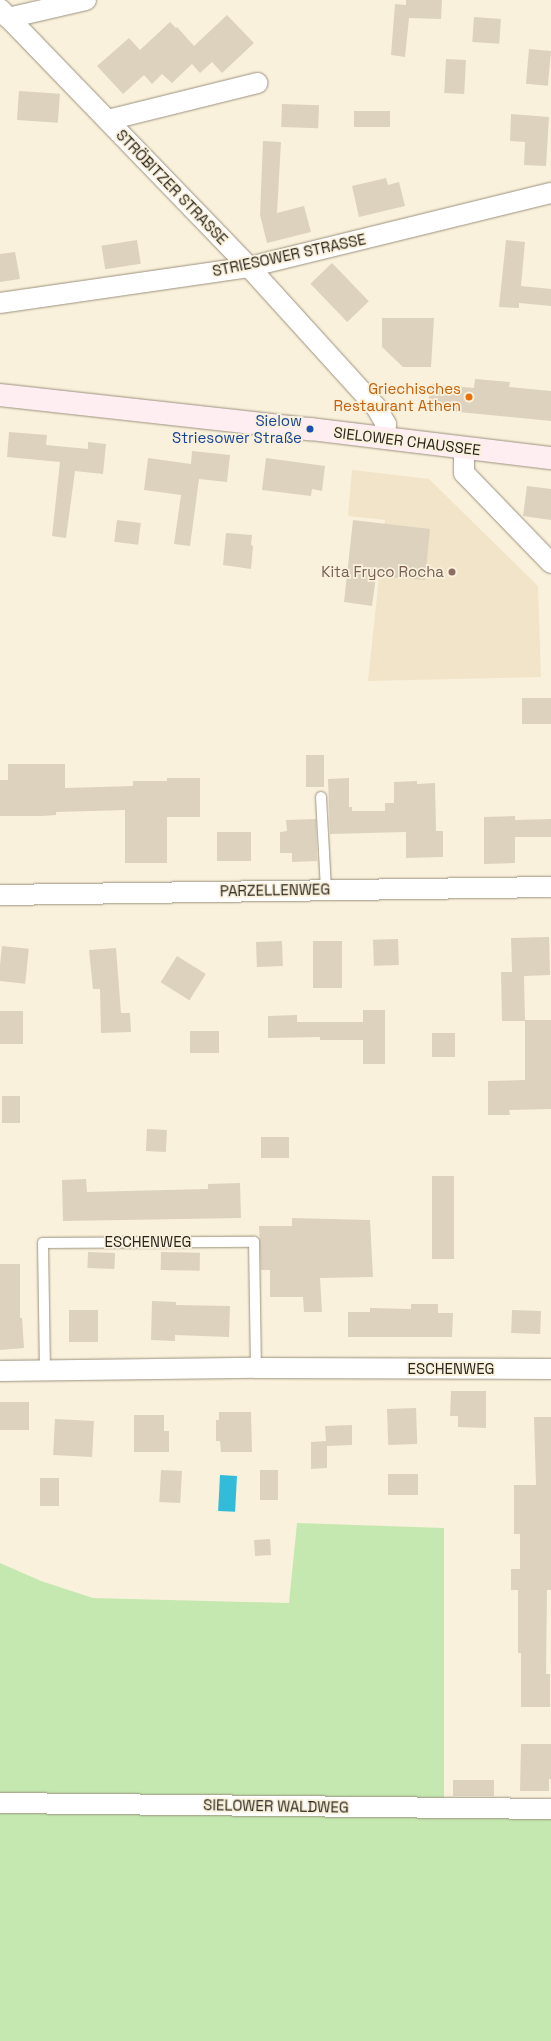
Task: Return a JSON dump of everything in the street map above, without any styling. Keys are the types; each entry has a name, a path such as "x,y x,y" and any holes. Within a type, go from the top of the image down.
{"main road":[{"name":"SIELOWER CHAUSSEE","path":"0,395 551,458"}],"street":[{"name":"STRÖBITZER STRASSE","path":"4,14 86,0"},
{"name":"STRÖBITZER STRASSE","path":"4,14 250,267 376,407 386,424 384,438"},
{"name":"STRÖBITZER STRASSE","path":"108,120 257,83"},
{"name":"STRIESOWER STRASSE","path":"0,304 250,267 551,193"},
{"path":"464,448 464,473 551,563"},
{"name":"PARZELLENWEG","path":"0,895 551,887"},
{"name":"ESCHENWEG","path":"0,1371 256,1368 551,1370"},
{"name":"SIELOWER WALDWEG","path":"0,1803 551,1809"}],"lane":[{"path":"321,797 326,890"},
{"name":"ESCHENWEG","path":"44,1371 42,1243 254,1242 256,1368"}],"shaded area":[{"name":"Kita Fryco Rocha","path":"352,470 429,479 538,586 541,677 368,681 385,520 348,516"}],"green space":[{"path":"297,1523 444,1528 444,1816 551,1817 551,2041 0,2041 0,1563 41,1581 93,1598 289,1603"}],"water":[{"path":"220,1475 237,1476 235,1512 218,1511"}],"building":[{"path":"406,0 442,0 441,19 409,18 405,57 391,55 395,4 406,5"},
{"path":"227,15 254,43 222,73 212,62 200,73 192,64 172,83 162,74 152,84 144,75 123,94 97,66 129,38 140,50 170,22 176,28 177,27 194,46"},
{"path":"474,17 501,19 499,44 472,42"},
{"path":"529,49 551,51 548,86 526,84"},
{"path":"446,59 466,60 464,94 444,93"},
{"path":"19,91 60,94 58,123 17,120"},
{"path":"282,104 319,105 318,128 281,127"},
{"path":"354,111 390,111 390,127 354,127"},
{"path":"511,114 549,117 546,166 524,165 525,142 510,141"},
{"path":"263,141 281,142 277,213 304,206 311,232 267,243 260,215"},
{"path":"386,178 388,185 399,182 405,206 359,217 352,186"},
{"path":"137,240 141,264 105,269 101,246"},
{"path":"506,240 525,242 521,286 551,289 551,306 519,303 519,308 499,307"},
{"path":"15,252 20,279 0,282 0,254"},
{"path":"332,263 369,301 347,322 310,284"},
{"path":"382,318 434,318 431,367 403,367 382,347"},
{"path":"475,379 510,382 509,387 551,391 551,421 428,409 430,384 474,388"},
{"path":"9,432 47,435 46,445 88,449 88,442 106,444 103,474 75,471 66,538 52,536 60,462 7,457"},
{"path":"192,451 230,455 227,482 199,479 190,546 174,544 181,495 144,490 148,458 191,464"},
{"path":"266,458 325,466 322,491 312,489 311,496 262,490"},
{"path":"527,486 551,489 551,520 523,516"},
{"path":"117,520 141,523 138,545 114,542"},
{"path":"353,520 430,529 425,580 376,576 372,606 344,602"},
{"path":"226,533 252,535 251,545 253,546 251,569 223,565"},
{"path":"522,698 551,698 551,724 522,724"},
{"path":"306,755 324,755 324,787 306,787"},
{"path":"8,764 65,764 65,788 133,786 133,781 167,781 167,778 200,778 200,817 167,817 167,863 125,863 125,810 56,812 56,815 42,816 0,816 0,780 8,780"},
{"path":"349,778 349,807 352,807 352,811 385,811 385,803 394,803 394,782 417,781 417,784 435,783 436,831 443,831 443,857 406,858 406,832 330,834 328,779"},
{"path":"515,816 515,820 551,819 551,837 515,837 515,863 484,864 484,817"},
{"path":"316,819 317,861 292,862 292,853 280,853 280,832 287,831 286,820"},
{"path":"217,832 251,832 251,861 217,861"},
{"path":"549,937 550,975 524,976 525,1020 551,1020 551,1109 509,1110 510,1115 488,1115 488,1081 525,1080 525,1021 502,1021 501,972 512,972 511,938"},
{"path":"398,939 399,965 374,966 373,940"},
{"path":"282,941 283,966 257,967 256,942"},
{"path":"313,941 342,941 342,988 313,988"},
{"path":"2,946 29,949 25,984 0,981"},
{"path":"116,948 121,1013 130,1013 131,1032 101,1033 100,989 93,989 89,950"},
{"path":"177,956 206,974 189,1000 161,982"},
{"path":"363,1010 385,1010 385,1064 363,1064 363,1040 320,1040 320,1037 268,1038 268,1016 297,1015 297,1022 363,1022"},
{"path":"0,1011 23,1011 23,1044 0,1044"},
{"path":"190,1031 219,1031 219,1053 190,1053"},
{"path":"432,1033 455,1033 455,1057 432,1057"},
{"path":"2,1096 20,1096 20,1123 2,1123"},
{"path":"147,1129 167,1130 166,1152 146,1151"},
{"path":"261,1137 289,1137 289,1158 261,1158"},
{"path":"432,1176 454,1176 454,1259 432,1259"},
{"path":"86,1179 87,1192 208,1189 208,1184 240,1183 241,1218 63,1221 62,1180"},
{"path":"292,1218 370,1220 373,1277 320,1278 322,1312 304,1312 303,1297 270,1297 270,1270 261,1270 259,1226 292,1226"},
{"path":"88,1252 115,1253 114,1269 87,1268"},
{"path":"161,1252 200,1253 200,1271 161,1270"},
{"path":"0,1264 20,1264 20,1318 22,1318 24,1348 0,1350"},
{"path":"152,1301 176,1302 176,1305 230,1306 229,1337 175,1335 175,1341 151,1340"},
{"path":"411,1304 438,1304 438,1313 453,1313 452,1337 348,1337 348,1312 370,1312 370,1308 411,1309"},
{"path":"69,1310 98,1310 98,1342 69,1342"},
{"path":"512,1310 541,1311 540,1334 511,1333"},
{"path":"451,1391 486,1391 486,1428 458,1427 458,1416 450,1416"},
{"path":"0,1402 29,1402 29,1430 0,1430"},
{"path":"416,1408 417,1444 388,1445 387,1409"},
{"path":"219,1412 251,1412 252,1452 221,1452 220,1441 216,1441 216,1420 219,1420"},
{"path":"134,1415 164,1415 164,1431 169,1431 169,1452 134,1452"},
{"path":"534,1417 551,1417 551,1590 547,1590 546,1674 550,1674 550,1707 521,1707 521,1653 518,1653 518,1590 511,1590 511,1569 520,1569 520,1534 514,1534 514,1485 536,1485"},
{"path":"55,1419 94,1421 92,1457 53,1455"},
{"path":"352,1425 352,1445 327,1446 327,1468 311,1469 311,1442 326,1441 325,1426"},
{"path":"161,1470 182,1471 180,1503 159,1502"},
{"path":"260,1470 278,1470 278,1500 260,1500"},
{"path":"388,1474 418,1474 418,1495 388,1495"},
{"path":"40,1478 59,1478 59,1506 40,1506"},
{"path":"270,1539 271,1555 255,1556 254,1540"},
{"path":"521,1744 551,1744 551,1779 549,1779 549,1791 520,1791"},
{"path":"453,1780 494,1780 494,1796 453,1796"}],"place":[{"name":"Griechisches Restaurant Athen","path":"469,397"},
{"name":"Sielow Striesower Straße","path":"310,429"},
{"name":"Kita Fryco Rocha","path":"452,572"}]}
